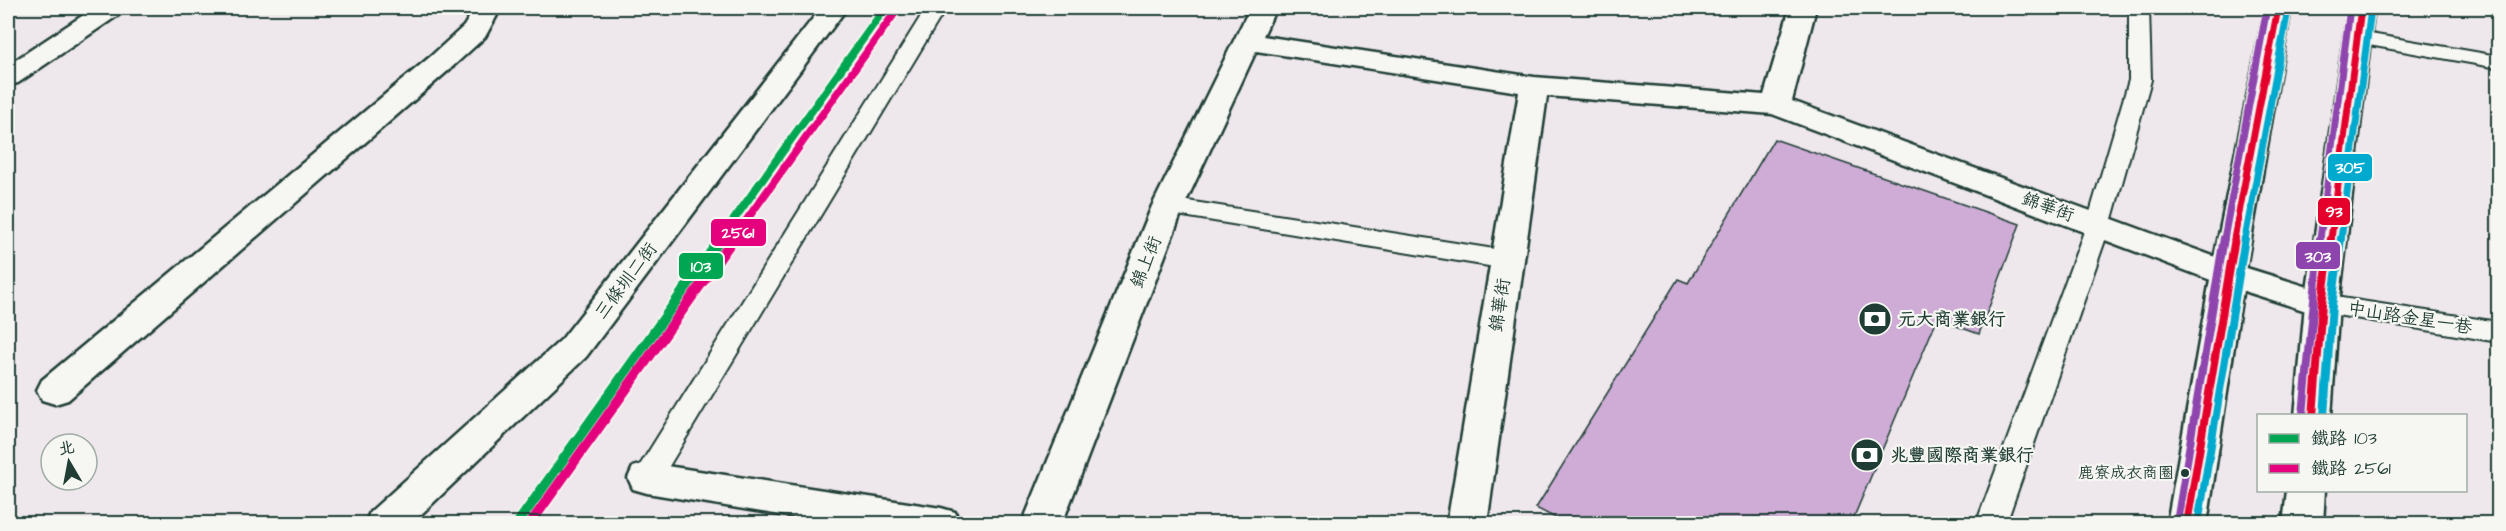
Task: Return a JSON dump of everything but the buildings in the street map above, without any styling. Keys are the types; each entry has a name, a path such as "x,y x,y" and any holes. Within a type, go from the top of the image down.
{"street":[{"path":"8,77 111,8"},
{"path":"55,390 440,63 475,31 488,8"},
{"name":"三條圳二街","path":"384,524 574,348 834,8"},
{"name":"錦上街","path":"1042,524 1168,206 1263,8"},
{"path":"1776,105 1803,8"},
{"path":"2187,524 2228,274 2278,8"},
{"path":"2313,414 2322,304 2359,38 2361,8"},
{"name":"錦華街","path":"1248,42 1534,86 1776,105 2228,274 2322,304"},
{"name":"錦華街","path":"1467,524 1534,86"},
{"path":"647,478 941,524"},
{"path":"2303,524 2306,492"}],"lane":[{"path":"647,478 936,8"},
{"path":"1991,524 2098,226 2140,80 2139,8"},
{"path":"2359,38 2499,62"},
{"path":"1168,206 1507,260"},
{"name":"中山路金星一巷","path":"2322,304 2499,332"}],"rail line":[{"name":"103","path":"517,524 885,8"},
{"name":"2561","path":"530,524 894,14"}],"transit line":[{"name":"303","path":"2177,522 2218,272 2267,8"},
{"name":"93","path":"2187,524 2228,274 2278,8"},
{"name":"303","path":"2303,414 2312,303 2350,8"},
{"name":"93","path":"2313,414 2322,304 2361,8"},
{"name":"305","path":"2324,414 2332,305 2371,9"},
{"name":"305","path":"2198,524 2238,276 2288,10"}],"place":[{"name":"元大商業銀行","path":"1875,319"},
{"name":"兆豐國際商業銀行","path":"1867,455"},
{"name":"鹿寮成衣商圈","path":"2185,473"}]}
